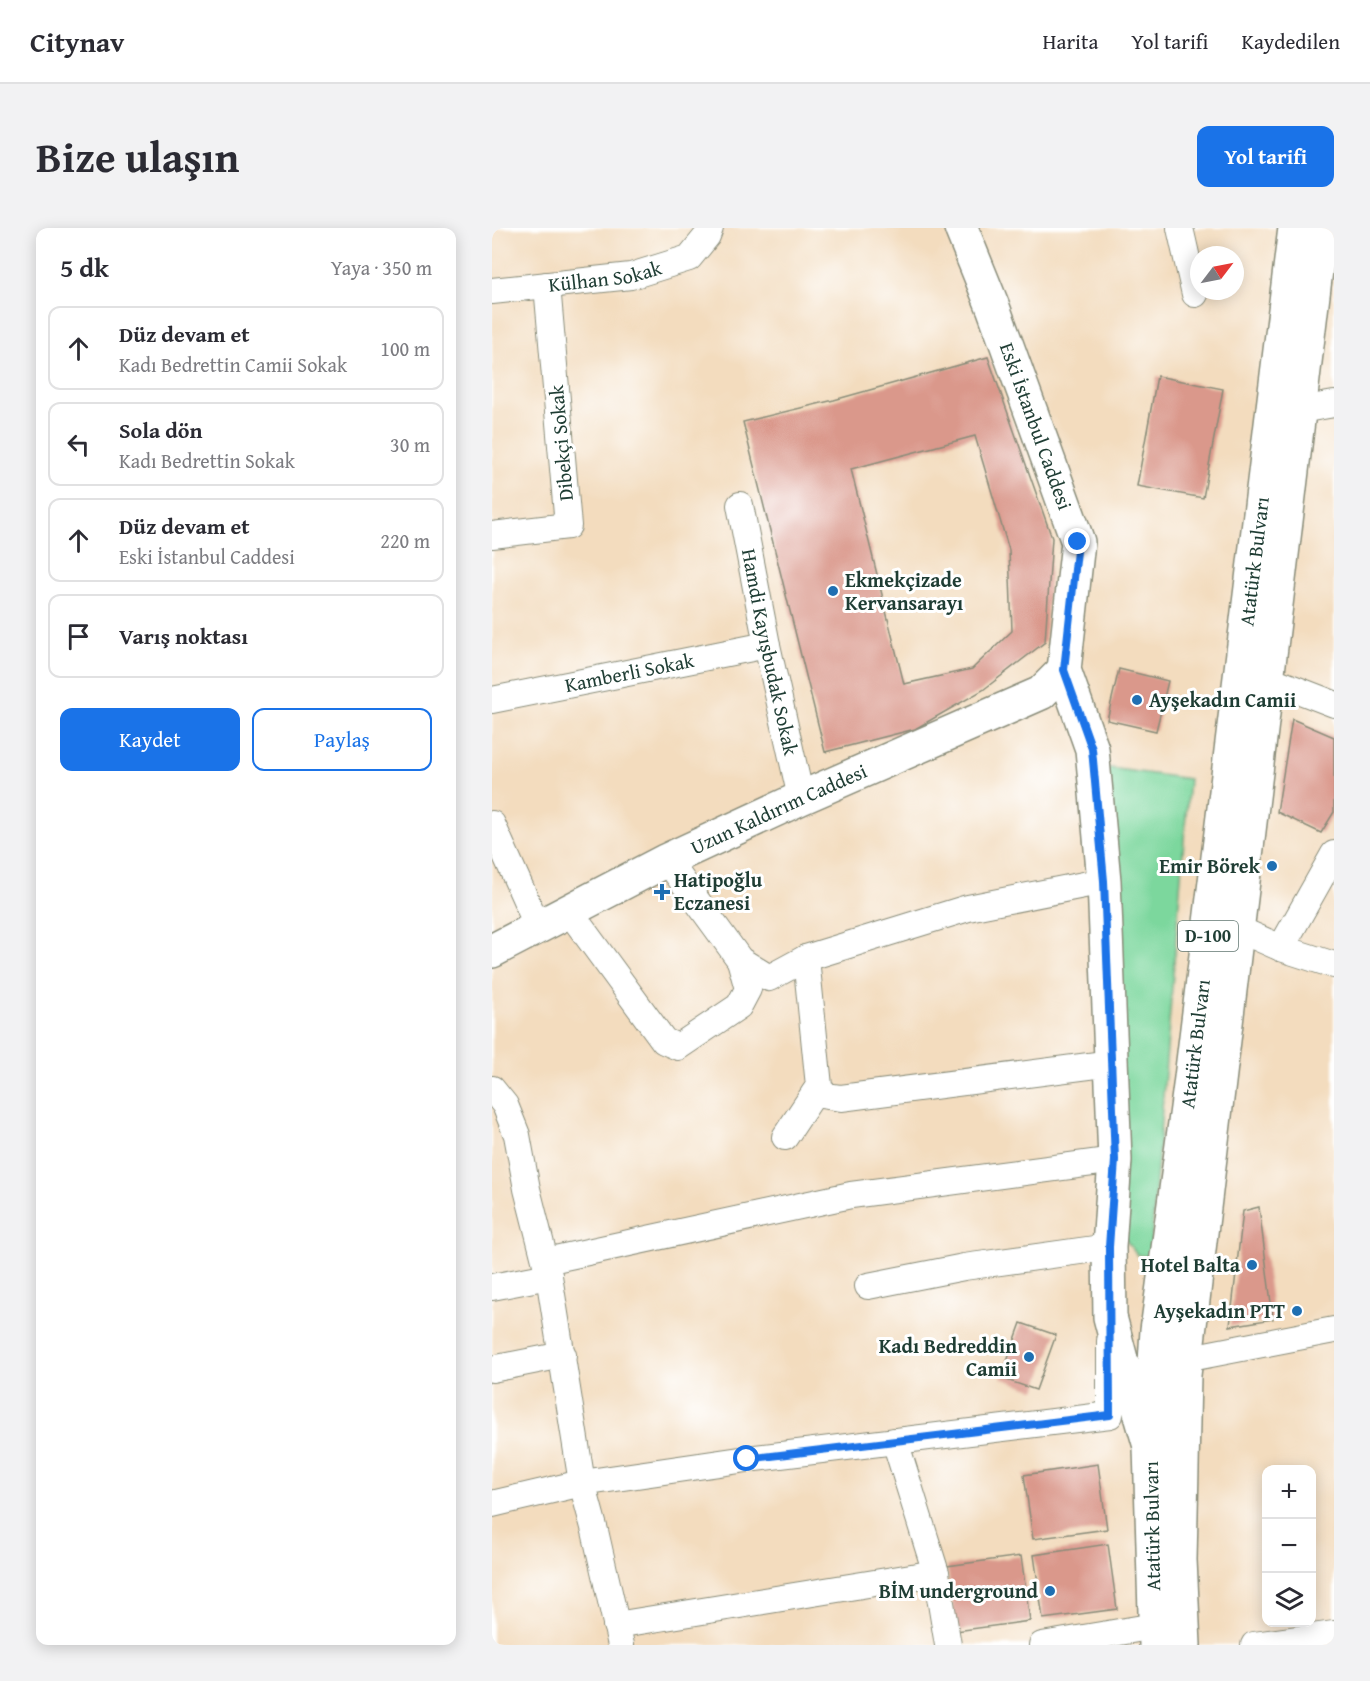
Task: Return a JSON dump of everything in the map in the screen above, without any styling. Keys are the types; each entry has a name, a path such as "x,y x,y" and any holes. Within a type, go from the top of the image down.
{"main road":[{"name":"Eski İstanbul Caddesi","path":"960,228 993,307 1078,542 1064,670 1092,749 1104,881 1115,1160 1109,1247 1110,1317 1122,1363 1133,1388 1150,1446"},
{"name":"Atatürk Bulvarı","path":"1155,1636 1150,1446 1153,1374 1164,1264 1190,1086 1295,228"},
{"name":"Atatürk Bulvarı","path":"1184,1645 1180,1560 1185,1359 1321,228"},
{"name":"Uzun Kaldırım Caddesi","path":"492,951 667,860 801,798 1041,693 1064,670"}],"street":[{"path":"1180,228 1190,269"},
{"name":"Külhan Sokak","path":"492,291 631,276 689,258 707,231"},
{"name":"Dibekçi Sokak","path":"492,535 568,526 547,285"},
{"path":"1300,410 1334,404"},
{"name":"Hamdi Kayışbudak Sokak","path":"740,505 767,645 801,798"},
{"name":"Kamberli Sokak","path":"492,700 767,645"},
{"path":"1267,678 1334,704"},
{"path":"492,824 538,927"},
{"path":"1281,948 1334,854"},
{"path":"569,911 664,1041 678,1047 739,1006 748,989 740,960 667,860"},
{"path":"740,960 769,978 806,958 968,908 1104,881"},
{"path":"1238,929 1281,948 1334,965"},
{"path":"785,1137 819,1086 806,958"},
{"path":"814,1094 841,1098 1112,1063"},
{"path":"492,1089 505,1105 518,1135 527,1189 548,1268 582,1483 619,1635 936,1573"},
{"path":"492,1287 548,1268 851,1195 1115,1160"},
{"path":"868,1286 964,1267 1109,1247"},
{"path":"492,1504 582,1483 747,1459 1110,1415 1110,1317"},
{"path":"1185,1359 1334,1330"},
{"path":"492,1369 563,1355"},
{"path":"895,1441 936,1573 948,1645"},
{"path":"1254,1645 1334,1634"},
{"path":"1042,1645 1155,1636"}],"green space":[{"path":"1102,767 1189,779 1150,1256 1137,1255 1125,1239"}],"building":[{"name":"Ekmekçizade Kervansarayı","path":"988,357 1052,538 1045,642 983,690 915,729 825,752 743,422 834,400","holes":["975,436 1009,550 1012,631 972,669 904,684 851,469"]},
{"path":"1157,376 1223,389 1203,498 1137,486"},
{"name":"Ayşekadın Camii","path":"1119,669 1168,681 1156,731 1107,720"},
{"path":"1292,719 1334,737 1334,812 1321,833 1277,812"},
{"name":"Hotel Balta","path":"1259,1207 1273,1319 1230,1326 1243,1211"},
{"name":"Kadı Bedreddin Camii","path":"1021,1323 1056,1335 1036,1390 1001,1378"},
{"path":"1098,1464 1107,1529 1033,1539 1024,1475"},
{"path":"1108,1544 1117,1609 1043,1619 1034,1555"},
{"path":"1021,1556 1030,1621 956,1631 947,1566"}],"place":[{"name":"Ekmekçizade Kervansarayı","path":"833,591"},
{"name":"Ayşekadın Camii","path":"1137,700"},
{"name":"Emir Börek","path":"1272,866"},
{"name":"Hatipoğlu Eczanesi","path":"662,892"},
{"name":"Hotel Balta","path":"1252,1265"},
{"name":"Ayşekadın PTT","path":"1297,1311"},
{"name":"Kadı Bedreddin Camii","path":"1029,1357"},
{"name":"BİM underground","path":"1050,1591"}],"route":[{"path":"747,1459 1110,1415 1109,1247 1115,1160 1104,881 1092,749 1064,670 1078,542"}]}
